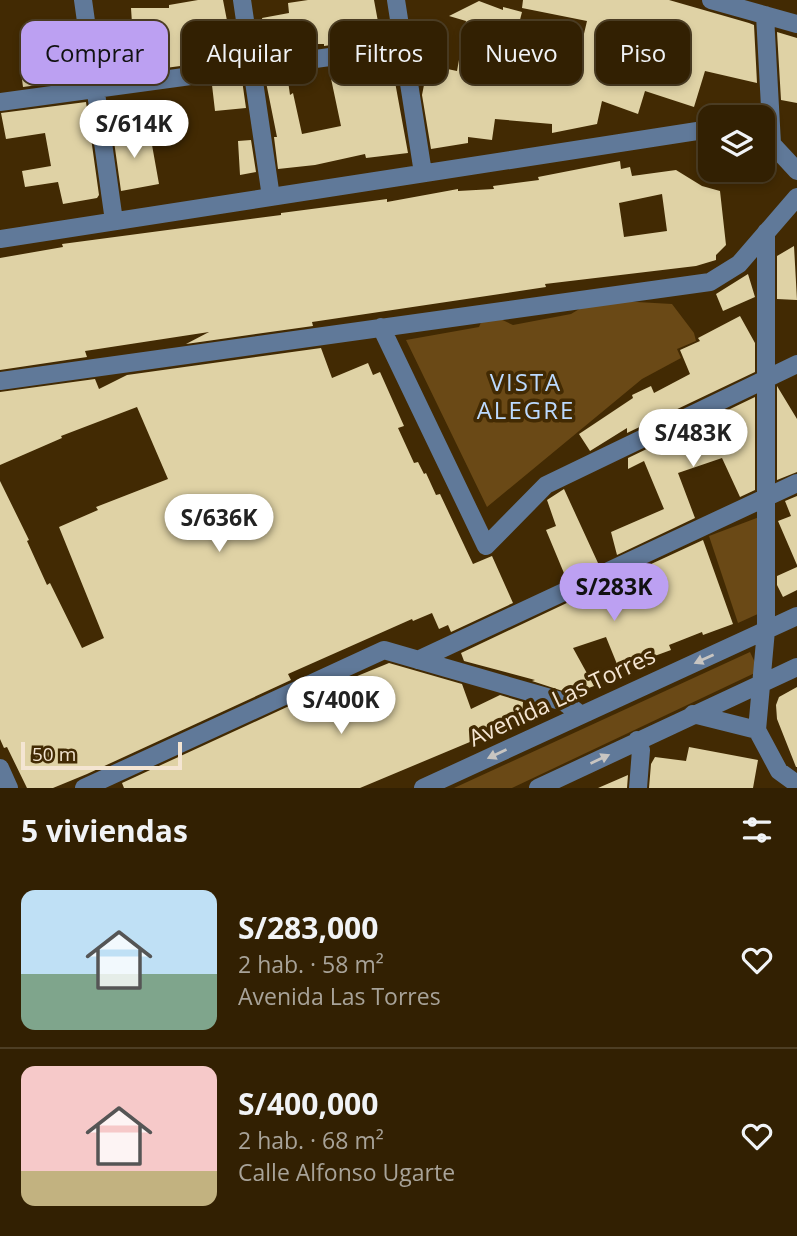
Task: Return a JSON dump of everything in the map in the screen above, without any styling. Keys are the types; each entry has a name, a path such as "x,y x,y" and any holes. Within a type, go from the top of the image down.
{"street":[{"path":"83,0 114,221"},
{"path":"242,0 245,21"},
{"path":"396,0 399,21"},
{"path":"711,0 797,23"},
{"path":"765,15 766,105"},
{"path":"0,102 182,77"},
{"path":"254,84 271,197"},
{"path":"409,84 423,173"},
{"path":"0,239 698,131"},
{"path":"775,150 797,170"},
{"path":"0,381 710,282 739,264 797,197"},
{"path":"766,232 766,630 757,730 778,779 797,784"},
{"path":"382,327 486,546 546,485 797,363"},
{"path":"418,660 797,483"},
{"name":"Avenida Las Torres","path":"423,788 797,616"},
{"path":"84,788 384,650 564,702 581,715"},
{"path":"538,788 797,667"},
{"path":"694,714 757,730"},
{"path":"637,740 641,750 638,788"},
{"path":"0,768 9,788"}],"shaded area":[{"path":"602,300 672,304 694,333 696,341 677,349 681,358 642,379 487,507 406,340 479,327 482,320 494,316 513,325 571,314"},
{"path":"762,516 760,613 738,623 709,536"},
{"path":"750,652 759,671 512,788 454,788"}],"building":[{"path":"198,0 223,0 227,21 182,21 182,66 168,68 168,21 132,21 131,8 169,8 169,5"},
{"path":"308,0 374,0 378,21 330,21 330,45 324,46 316,44 316,21 263,21 262,18 289,13 288,3"},
{"path":"523,0 669,0 749,23 754,25 757,83 705,71 694,107 645,91 638,114 602,101 597,124 552,133 552,124 495,119 492,140 468,137 468,143 431,149 422,95 424,84 447,84 447,69 457,71 461,49 461,84 582,84 582,42 587,21 522,8"},
{"path":"479,1 503,10 503,7 522,12 520,21 466,21 449,16"},
{"path":"777,32 797,38 797,103 781,100"},
{"path":"23,84 46,84 23,87"},
{"path":"243,84 246,108 215,111 212,85"},
{"path":"266,84 288,84 302,134 341,126 332,84 395,84 408,153 366,158 365,154 315,165 278,169 274,137 277,137"},
{"path":"86,102 99,195 97,198 63,204 58,182 25,187 22,171 51,166 45,133 6,139 1,113"},
{"path":"132,124 134,145 152,145 159,184 121,191 112,127"},
{"path":"251,140 256,172 240,175 238,141"},
{"path":"620,161 621,169 630,167 632,176 676,170 702,186 720,191 726,245 716,255 716,260 696,266 545,284 546,287 312,322 313,326 186,344 209,332 85,351 87,357 0,370 0,258 63,247 62,244 281,213 387,199 387,202 458,189 494,189 493,186 539,180 538,177","holes":["662,194 667,231 624,237 619,203"]},
{"path":"794,246 797,300 777,299 777,256"},
{"path":"748,274 755,297 723,311 716,294"},
{"path":"740,316 755,343 755,372 627,433 627,428 590,451 579,434 633,398 632,395 651,386 654,393 690,374 680,350"},
{"path":"321,348 332,378 368,363 373,375 380,372 404,426 398,428 414,463 418,462 424,474 426,473 436,495 440,494 473,564 492,556 513,603 451,632 448,625 439,629 432,613 413,621 412,619 288,674 291,680 87,774 53,788 27,788 7,747 4,748 0,739 0,481 29,540 27,541 47,585 50,583 82,648 104,638 59,527 98,510 96,507 168,479 137,407 61,436 62,438 0,465 0,392 95,379 99,389 127,375"},
{"path":"777,386 797,419 797,472 777,480"},
{"path":"755,397 755,490 740,497 722,458 678,473 695,518 617,555 611,532 664,509 644,461 628,469 628,458"},
{"path":"564,489 598,563 566,578 546,530 556,526 547,500"},
{"path":"797,496 797,565 778,521 791,516 785,501"},
{"path":"703,540 733,624 669,645 671,650 619,669 606,637 573,648 594,686 572,694 532,681 535,680 464,661 461,653 607,584 617,606 629,602 623,577"},
{"path":"797,567 797,590 783,597 777,585 777,576"},
{"path":"389,663 462,684 471,709 500,695 523,702 522,716 477,739 360,788 124,788 122,783 328,688"},
{"path":"797,687 796,767 777,719 776,705 779,697"},
{"path":"689,747 758,760 753,788 649,788 651,764 655,757 686,761"},
{"path":"628,775 627,788 598,788"}],"district":[{"name":"VISTA ALEGRE","path":"526,397"}]}
